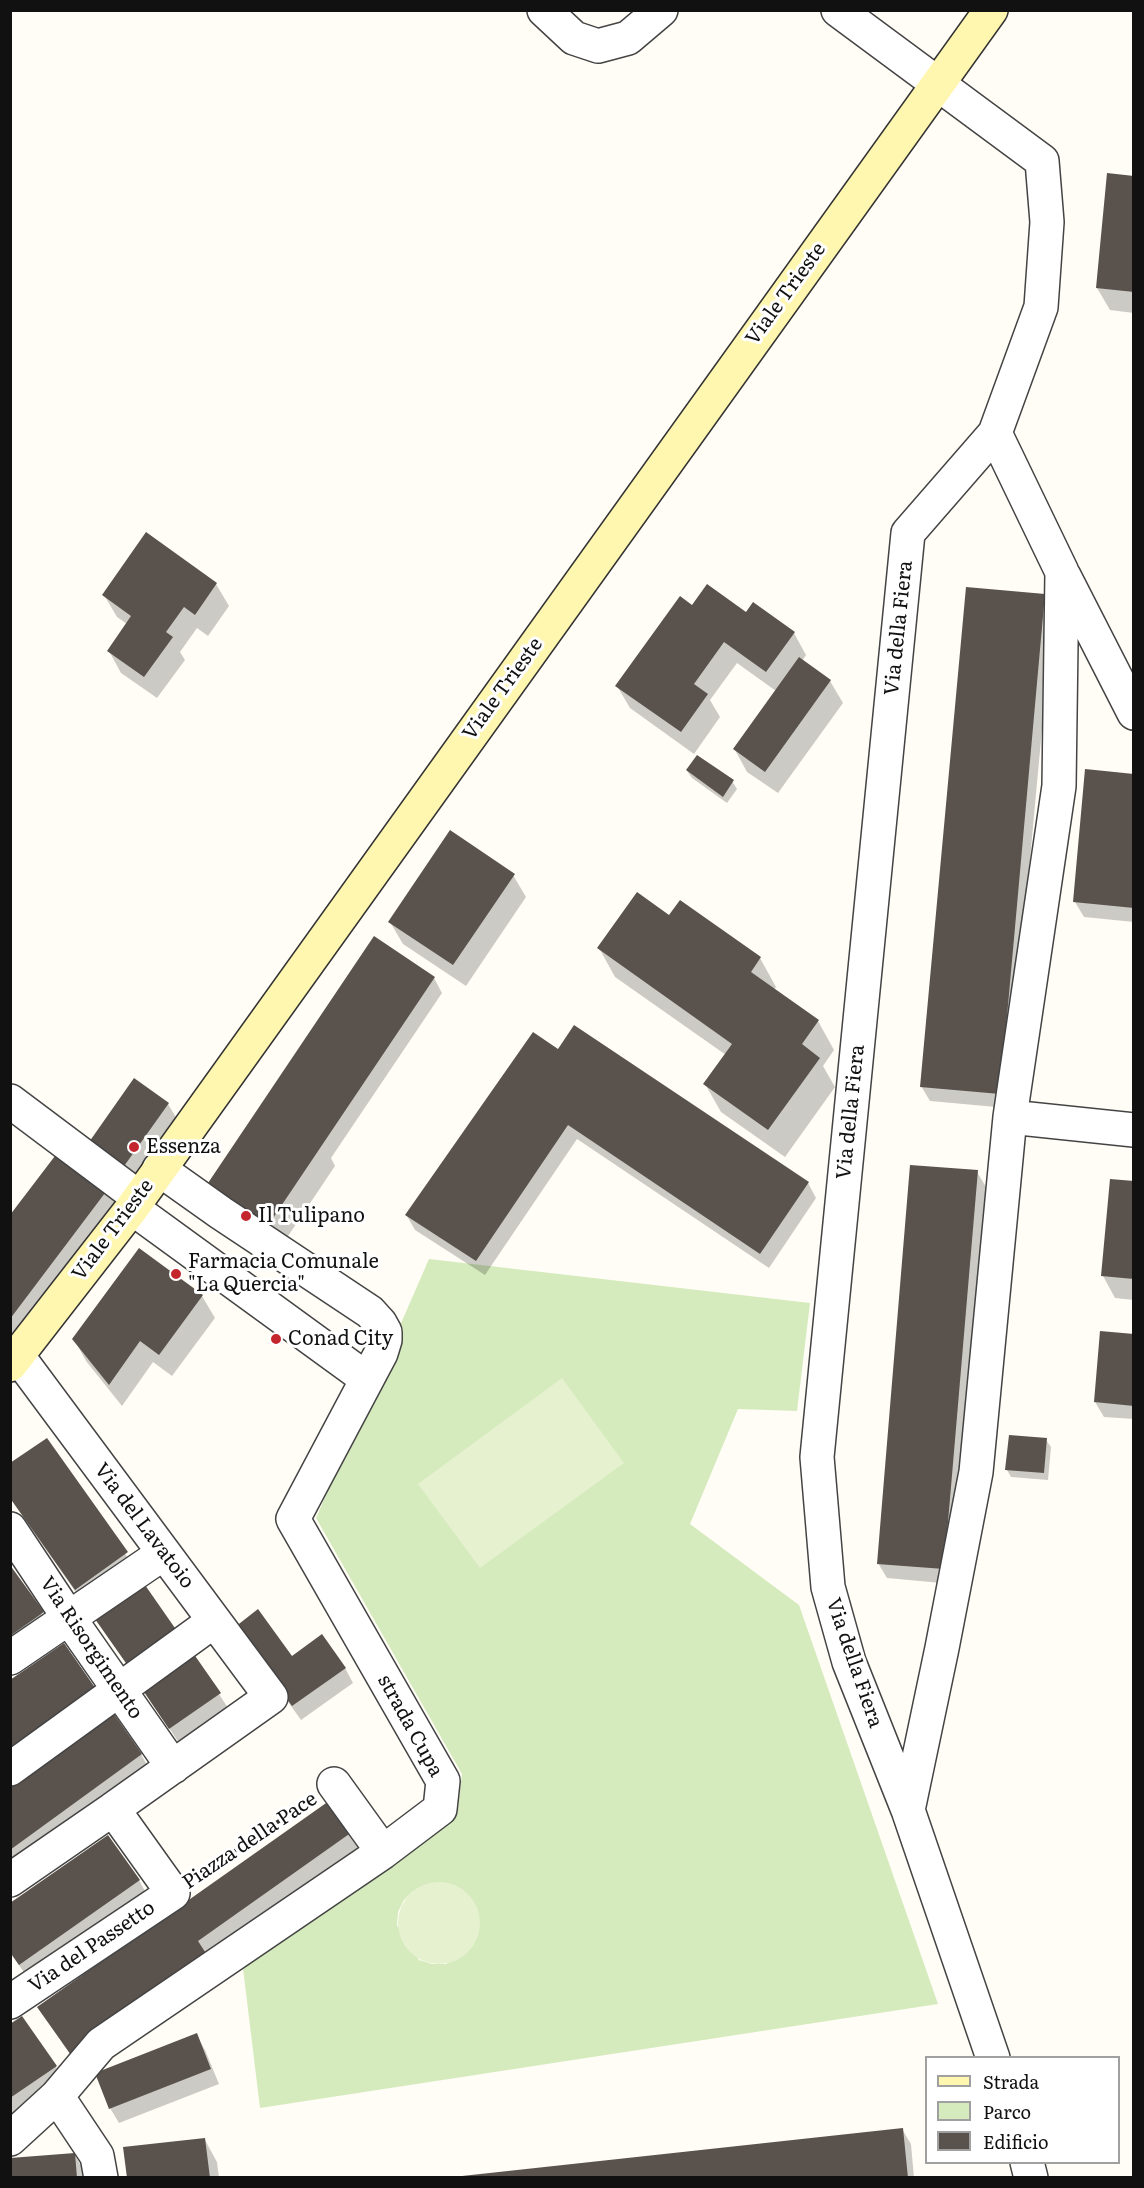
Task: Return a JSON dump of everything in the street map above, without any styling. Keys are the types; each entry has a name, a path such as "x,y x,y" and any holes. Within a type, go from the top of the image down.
{"main road":[{"name":"Viale Trieste","path":"13,1360 135,1202 991,10"}],"street":[{"path":"544,10 574,38 598,46 628,38 661,10"},
{"name":"Via della Fiera","path":"838,10 1042,161 1047,222 1041,307 995,433 908,533 817,1457 828,1587 849,1662 908,1810 992,2056"},
{"path":"995,433 1134,713"},
{"path":"908,1810 976,1472 1010,1117 1059,786 1062,572"},
{"path":"10,1101 135,1202 367,1378 385,1341 385,1332 370,1312 221,1213 159,1168"},
{"path":"1010,1117 1134,1131"},
{"name":"Via del Lavatoio","path":"13,1360 164,1553 271,1697 173,1767"},
{"name":"strada Cupa","path":"10,2139 57,2096 101,2044 383,1852 440,1809 443,1781 293,1520 367,1378"},
{"name":"Via Risorgimento","path":"10,1529 118,1690 173,1767"},
{"path":"10,1658 164,1553"},
{"path":"10,1769 214,1621"},
{"path":"10,1880 173,1767"},
{"path":"334,1784 383,1852"},
{"name":"Piazza della Pace","path":"113,1809 173,1893"},
{"name":"Via del Passetto","path":"10,2002 173,1893"},
{"path":"57,2096 97,2156 101,2178"}],"path":[{"name":"Piazza della Pace","path":"173,1893 334,1784"}],"green space":[{"path":"429,1259 810,1303 797,1411 738,1409 690,1524 799,1605 938,2004 260,2108 242,1960 448,1822 458,1809 462,1774 316,1518","holes":["413,1891 447,1964 432,1964 419,1960 397,1925 398,1912 404,1900"]},
{"path":"562,1378 624,1463 480,1568 418,1484"},
{"path":"431,1882 447,1882 462,1889 473,1900 480,1915 477,1939 468,1952 447,1964 431,1964 416,1957 405,1946 398,1931 398,1915 405,1900 416,1889"}],"building":[{"path":"1107,173 1134,176 1134,292 1096,288"},
{"path":"146,532 217,583 195,615 184,607 166,632 173,637 144,677 107,651 131,616 102,595"},
{"path":"707,584 746,612 753,602 795,632 766,672 724,642 694,684 708,694 681,732 615,686 680,596 692,605"},
{"path":"966,587 1045,594 1000,1094 920,1087"},
{"path":"799,657 831,680 765,772 733,749"},
{"path":"697,755 734,780 723,797 686,770"},
{"path":"1085,769 1134,774 1134,908 1073,902"},
{"path":"450,830 515,874 453,965 388,922"},
{"path":"637,892 669,915 680,900 761,957 751,972 819,1020 802,1044 820,1058 768,1130 703,1084 732,1044 597,948"},
{"path":"374,936 435,977 265,1230 204,1189"},
{"path":"574,1025 809,1182 760,1254 568,1125 476,1261 405,1215 533,1032 558,1049"},
{"path":"134,1078 169,1103 122,1169 87,1145"},
{"path":"58,1152 108,1189 10,1319 10,1215"},
{"path":"910,1165 978,1170 944,1569 877,1564"},
{"path":"1110,1179 1134,1181 1134,1279 1101,1276"},
{"path":"139,1248 203,1295 159,1355 140,1341 109,1385 72,1339"},
{"path":"1100,1331 1134,1334 1134,1406 1094,1402"},
{"path":"1009,1435 1047,1438 1044,1473 1005,1470"},
{"path":"47,1438 128,1552 75,1590 10,1498 10,1463"},
{"path":"10,1565 44,1612 10,1636"},
{"path":"145,1585 177,1631 128,1666 95,1619"},
{"path":"258,1609 292,1656 322,1634 346,1668 292,1706 235,1627"},
{"path":"64,1643 96,1689 10,1749 10,1680"},
{"path":"191,1650 221,1693 169,1729 140,1686"},
{"path":"112,1711 142,1754 10,1850 10,1785"},
{"path":"329,1801 352,1832 198,1941 209,1958 71,2055 37,2007"},
{"path":"108,1835 140,1880 19,1965 10,1952 10,1903"},
{"path":"22,2016 57,2066 10,2098 10,2024"},
{"path":"197,2033 211,2069 109,2109 95,2073"},
{"path":"903,2128 908,2178 462,2178 462,2176"},
{"path":"205,2138 210,2178 127,2178 123,2147"},
{"path":"75,2153 77,2178 10,2178 10,2158"}],"place":[{"name":"Essenza","path":"134,1147"},
{"name":"Il Tulipano","path":"246,1216"},
{"name":"Farmacia Comunale \"La Quercia\"","path":"176,1274"},
{"name":"Conad City","path":"276,1339"}]}
